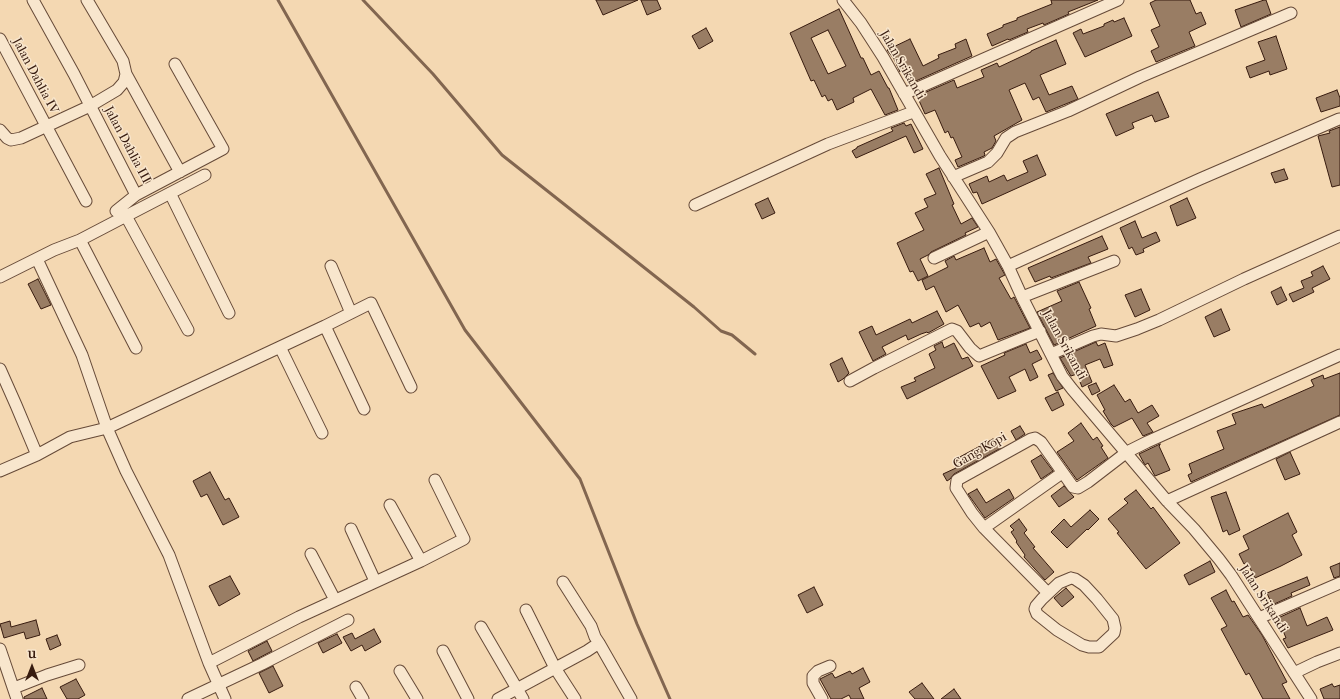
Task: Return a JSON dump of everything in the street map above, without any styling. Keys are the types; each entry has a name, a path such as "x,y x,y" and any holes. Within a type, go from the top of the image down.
{"street":[{"name":"Jalan Dahlia III","path":"33,0 136,196 223,149 174,64"},
{"path":"87,0 123,61 126,74 180,172"},
{"name":"Jalan Srikandi","path":"843,0 861,23 904,94 913,112 989,232 1008,266 1062,376 1167,501 1194,529 1219,559 1311,699"},
{"path":"904,94 1118,0"},
{"path":"953,177 988,162 997,153 1006,138 1015,132 1068,111 1140,77 1291,12"},
{"name":"Jalan Dahlia IV","path":"0,39 86,201"},
{"path":"0,130 7,138 11,140 21,138 90,106 117,90 124,82 126,74"},
{"path":"695,205 831,142 913,112"},
{"path":"1008,266 1200,179 1338,119"},
{"path":"0,276 54,250 80,240 121,213 170,193 205,175"},
{"path":"170,193 229,313"},
{"path":"121,213 136,196"},
{"path":"121,213 188,330"},
{"path":"934,258 989,232"},
{"path":"1051,354 1093,336 1101,334 1116,336 1137,329 1340,236"},
{"path":"80,240 136,348"},
{"path":"37,259 82,355 108,428 136,492 169,555 209,663 225,699"},
{"path":"1022,297 1114,261"},
{"path":"330,266 351,313"},
{"path":"0,471 37,455 70,438 88,432 108,428 371,303 411,387"},
{"path":"325,326 364,409"},
{"path":"850,382 874,368 952,329 957,331 970,348 980,356 1040,331"},
{"path":"280,347 322,433"},
{"path":"1127,452 1340,354"},
{"path":"0,369 37,455"},
{"path":"1167,501 1340,422"},
{"name":"Gang Kopi","path":"1048,593 984,528 963,501 956,488 957,480 1034,438 1041,442 1073,487 1078,488 1127,452"},
{"path":"984,528 1062,473"},
{"path":"209,663 298,617 421,561 464,539 434,480"},
{"path":"390,505 421,561"},
{"path":"350,529 375,581"},
{"path":"311,554 335,600"},
{"path":"1065,579 1076,579 1097,599 1113,619 1115,628 1114,633 1098,648 1082,645 1057,630 1037,614 1035,609 1048,593 1065,579"},
{"path":"563,582 587,620 595,637 631,699"},
{"path":"1259,618 1340,583"},
{"path":"526,610 555,668 575,699"},
{"path":"188,699 348,620"},
{"path":"481,627 524,699"},
{"path":"498,699 599,643"},
{"path":"0,649 16,694 47,676 79,665"},
{"path":"443,651 468,699"},
{"path":"1294,673 1340,653"},
{"path":"822,699 813,683 812,676 818,671 830,666"},
{"path":"400,671 417,699"},
{"path":"356,687 363,699"}],"building":[{"path":"596,0 638,0 603,15"},
{"path":"641,0 657,0 661,9 647,15"},
{"path":"1051,0 1098,0 1068,12 1069,14 1044,25 1043,23 1027,29 1028,32 992,46 987,34 1003,27 1003,25 1017,20 1017,18 1052,4"},
{"path":"1156,0 1190,0 1196,14 1201,12 1206,24 1189,32 1195,46 1156,62 1151,51 1159,47 1151,30 1160,26 1150,3"},
{"path":"1266,0 1271,14 1241,27 1235,10"},
{"path":"839,9 861,58 863,58 871,75 879,71 889,88 898,110 885,115 871,89 853,98 854,102 837,110 832,99 828,101 825,95 822,97 814,80 811,81 790,33","holes":["828,30 846,66 828,74 811,38"]},
{"path":"1124,18 1132,36 1085,57 1073,33 1081,29 1083,34 1104,26 1104,24 1113,20 1114,22"},
{"path":"706,28 713,41 699,49 692,36"},
{"path":"1276,36 1287,69 1270,75 1269,71 1250,78 1246,67 1265,60 1258,42"},
{"path":"910,39 923,66 939,58 938,55 956,48 955,44 966,39 972,56 909,84 902,70 900,72 894,59 887,50"},
{"path":"1056,40 1066,64 1040,75 1049,95 1072,86 1078,99 1046,112 1039,97 1033,100 1025,83 1009,90 1022,120 994,136 996,141 992,148 984,152 984,156 958,167 955,160 962,157 953,137 951,138 948,131 945,133 935,110 925,114 917,96 954,80 957,88 984,77 981,70 997,63 999,67"},
{"path":"1337,90 1340,98 1340,106 1321,112 1316,98"},
{"path":"1158,92 1169,117 1155,122 1152,115 1132,123 1134,128 1116,136 1106,114"},
{"path":"904,123 906,126 911,124 923,149 914,153 906,136 856,158 852,151 857,147 893,131 891,128"},
{"path":"1340,127 1340,185 1332,187 1318,136 1330,133 1329,131"},
{"path":"1037,155 1046,175 982,204 977,192 973,193 969,184 987,176 989,182 1004,175 1007,181 1028,172 1023,161"},
{"path":"939,168 954,204 952,205 961,224 972,218 978,227 965,233 966,235 920,259 928,276 918,281 913,271 910,272 897,243 924,230 915,213 928,207 924,199 936,194 926,174"},
{"path":"1284,169 1288,179 1275,183 1271,173"},
{"path":"768,198 775,213 762,219 755,204"},
{"path":"1187,198 1196,218 1177,226 1170,206"},
{"path":"1135,221 1142,238 1156,232 1160,241 1143,249 1144,252 1136,255 1132,247 1129,249 1120,228"},
{"path":"1102,236 1108,249 1088,257 1091,263 1051,278 1050,276 1035,282 1028,268"},
{"path":"984,248 990,262 996,259 1005,275 999,278 1011,299 1014,297 1030,328 998,340 990,322 981,327 979,323 970,327 958,305 946,312 934,286 926,290 922,280 948,267 945,261 954,256 956,260"},
{"path":"1323,266 1330,279 1312,288 1314,292 1293,302 1289,294 1304,288 1301,281 1313,276 1311,272"},
{"path":"38,279 51,305 41,309 28,284"},
{"path":"1079,282 1091,308 1089,309 1096,326 1054,345 1037,312 1062,301 1057,291"},
{"path":"1281,287 1287,300 1277,305 1271,292"},
{"path":"1141,289 1150,310 1135,317 1125,295"},
{"path":"1221,309 1230,330 1214,337 1205,317"},
{"path":"937,311 944,324 928,333 921,334 908,340 906,335 882,347 886,354 873,361 859,332 872,326 876,335 910,319 912,323"},
{"path":"942,342 944,348 954,343 962,359 968,357 973,366 907,399 901,387 916,381 914,378 935,368 929,354 936,350 934,346"},
{"path":"1096,342 1098,346 1105,343 1113,365 1104,368 1100,359 1085,365 1092,382 1082,387 1077,374 1071,376 1060,358"},
{"path":"1026,344 1030,353 1037,350 1042,359 1032,364 1038,377 1030,381 1025,369 1009,377 1016,391 998,399 981,366 1005,355 1004,353"},
{"path":"842,358 849,373 838,382 830,364"},
{"path":"1053,373 1063,388 1056,391 1048,375"},
{"path":"1340,373 1340,415 1191,482 1188,475 1192,473 1189,464 1224,449 1217,431 1236,424 1232,414 1262,404 1264,408 1314,386 1311,380 1323,375 1324,379"},
{"path":"1096,383 1100,391 1092,395 1088,386"},
{"path":"1114,385 1125,402 1130,399 1138,413 1152,405 1159,416 1147,423 1153,432 1143,436 1132,418 1114,427 1111,424 1103,411 1105,410 1097,395"},
{"path":"1058,392 1064,405 1052,411 1045,398"},
{"path":"1081,423 1093,440 1097,437 1108,458 1077,480 1057,452 1074,441 1068,433"},
{"path":"1020,426 1025,434 1016,440 1011,431"},
{"path":"993,439 994,442 997,441 1001,448 954,474 947,481 943,474 956,468 954,464 957,462 956,459"},
{"path":"1160,444 1159,446 1170,470 1155,476 1148,463 1145,465 1139,454"},
{"path":"1290,452 1300,474 1285,480 1276,459"},
{"path":"1041,455 1053,471 1041,479 1031,461"},
{"path":"210,472 225,500 229,498 239,517 223,525 207,494 201,497 193,481"},
{"path":"1064,486 1074,497 1059,507 1051,496"},
{"path":"977,489 986,503 1009,489 1014,498 985,518 968,494"},
{"path":"1136,490 1151,509 1153,507 1180,543 1146,569 1117,533 1119,532 1108,519 1128,503 1124,499"},
{"path":"1226,492 1240,530 1229,535 1227,530 1223,532 1211,497"},
{"path":"1090,510 1099,519 1067,548 1051,532 1064,519 1071,527"},
{"path":"1288,513 1297,532 1292,535 1302,555 1255,578 1247,562 1244,564 1239,554 1249,549 1243,536"},
{"path":"1019,519 1027,530 1024,533 1035,547 1033,548 1054,572 1045,580 1024,557 1025,555 1011,532 1014,530 1010,526"},
{"path":"1210,561 1215,572 1189,585 1184,575"},
{"path":"1340,563 1340,576 1334,578 1330,567"},
{"path":"230,576 240,594 219,606 209,586"},
{"path":"1307,577 1310,585 1291,593 1292,596 1272,605 1267,593"},
{"path":"814,587 823,605 807,613 798,595"},
{"path":"1066,588 1074,597 1062,607 1054,598"},
{"path":"1226,590 1232,602 1234,601 1243,617 1248,615 1262,635 1287,682 1282,684 1290,699 1263,699 1249,673 1246,675 1221,629 1227,626 1211,598"},
{"path":"1300,608 1307,626 1327,617 1333,630 1288,648 1283,639 1286,638 1278,618"},
{"path":"36,620 40,635 26,639 24,632 4,638 0,624 10,621 11,627"},
{"path":"374,629 381,642 365,651 362,645 351,651 343,637 352,633 355,639"},
{"path":"337,634 342,643 323,653 318,643"},
{"path":"57,635 61,645 50,650 46,639"},
{"path":"267,641 272,651 253,661 248,651"},
{"path":"273,666 283,686 269,693 259,673"},
{"path":"863,668 870,682 859,688 864,699 851,699 849,695 841,699 831,699 820,679 832,673 835,678 850,671 852,674"},
{"path":"76,679 85,695 78,699 67,699 60,687"},
{"path":"922,683 934,699 915,699 909,692"},
{"path":"1332,684 1334,687 1340,685 1340,699 1324,699 1320,689"},
{"path":"42,688 47,699 24,699 24,697"},
{"path":"954,689 961,699 941,699"}],"waterway":[{"path":"278,0 465,330 580,479 637,624 670,699"},
{"path":"363,0 433,74 502,155 694,307 721,331 732,335 755,354"}]}
